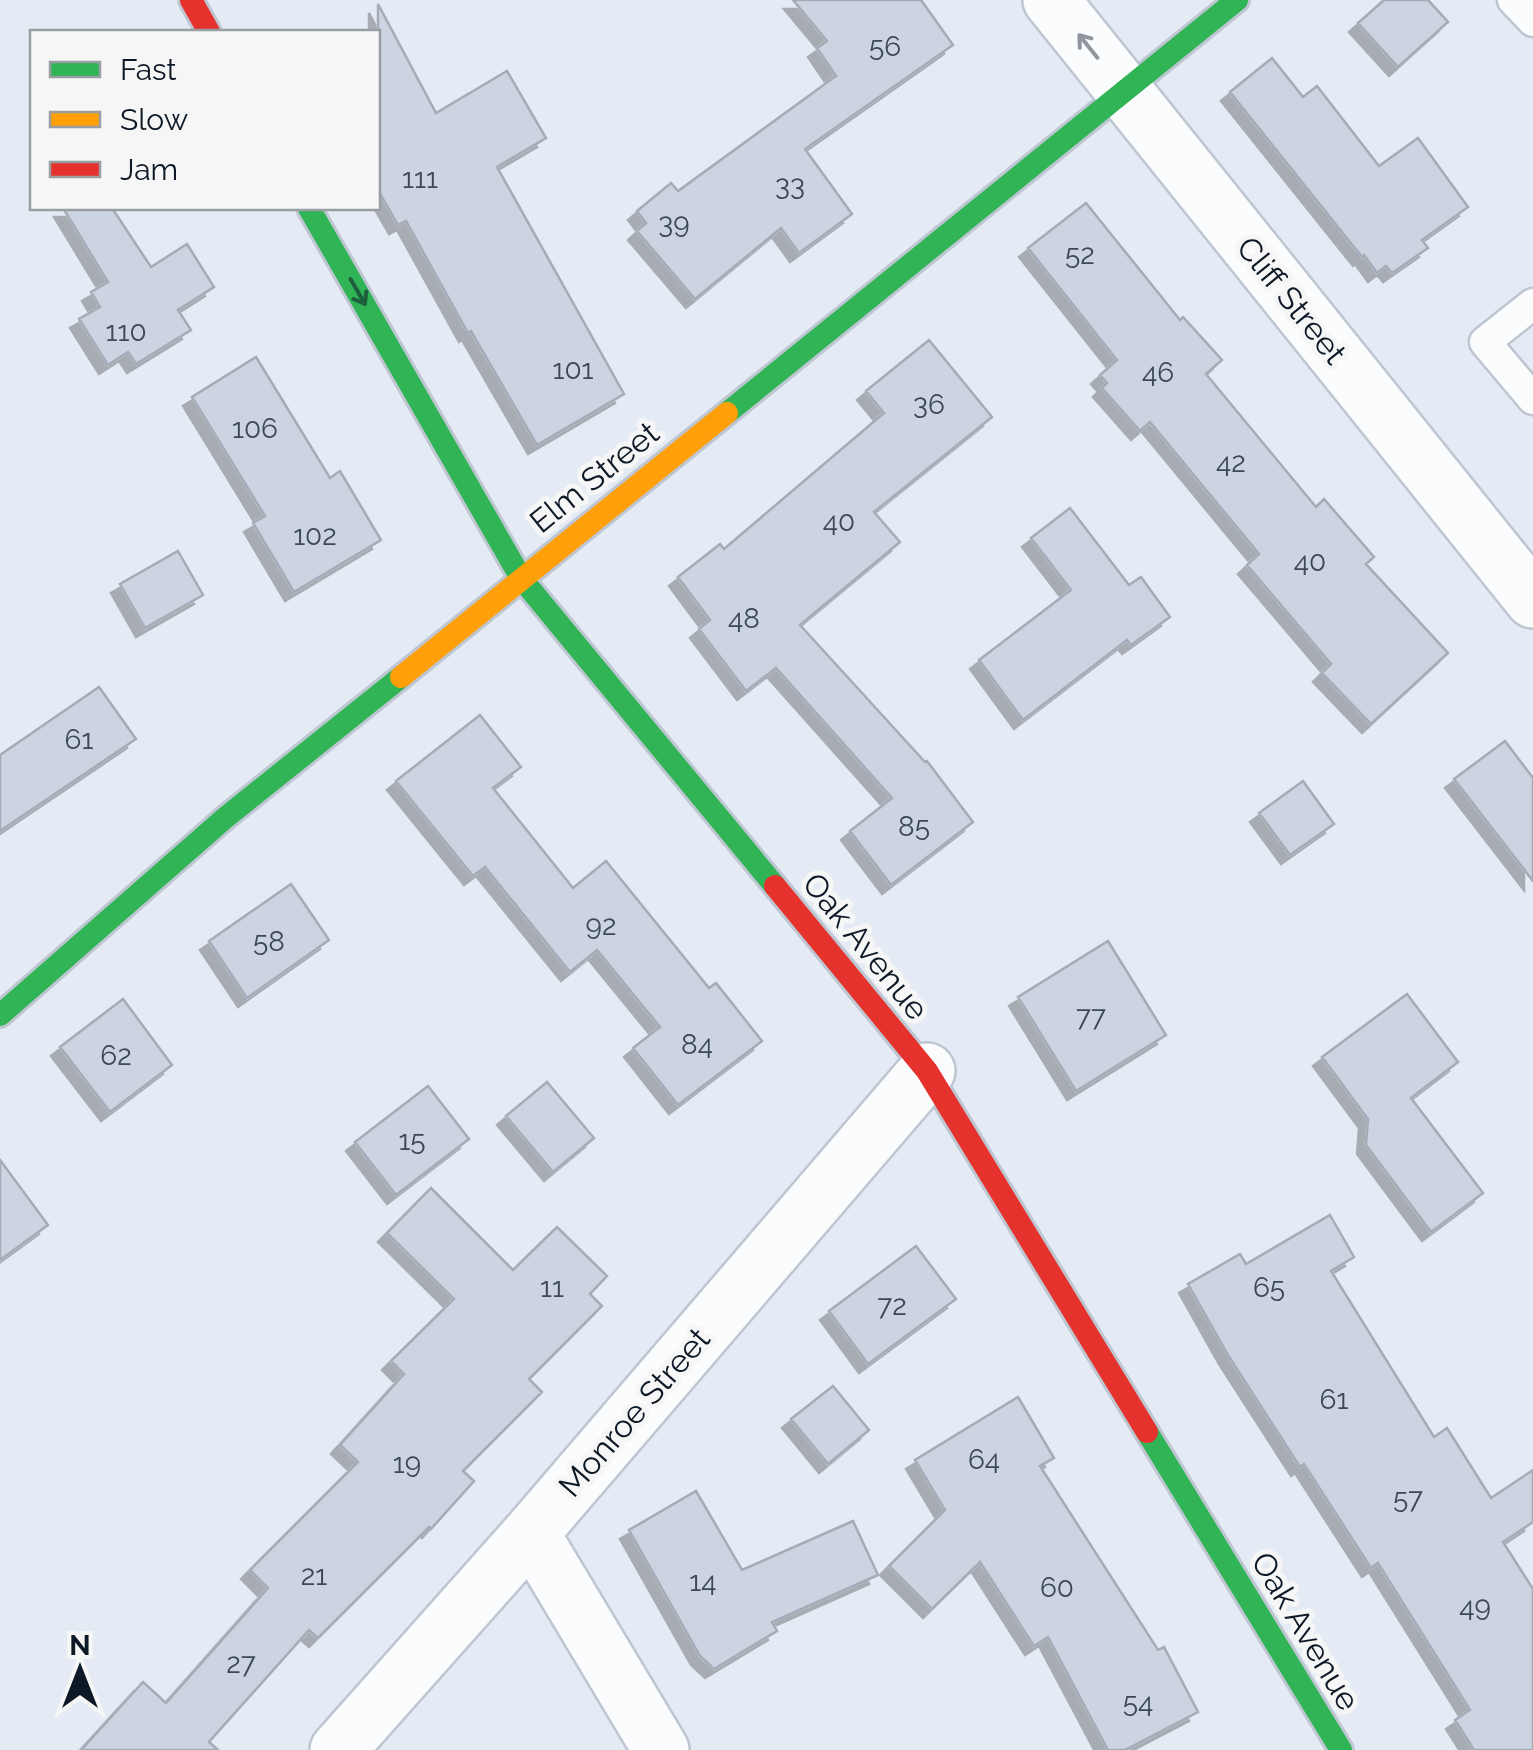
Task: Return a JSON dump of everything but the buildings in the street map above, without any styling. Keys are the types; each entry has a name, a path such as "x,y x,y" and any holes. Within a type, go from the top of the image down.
{"street":[{"path":"190,0 208,30"},
{"name":"Cliff Street","path":"1051,0 1533,600"},
{"name":"Elm Street","path":"0,1015 225,818 1237,0"},
{"name":"Oak Avenue","path":"311,210 522,578 926,1071 1340,1750"},
{"name":"Monroe Street","path":"338,1750 530,1533 926,1071"},
{"path":"530,1533 661,1750"}],"lane":[{"path":"1512,0 1533,21"},
{"path":"1533,304 1485,342 1533,399"}],"traffic: fast":[{"path":"727,413 1237,0"},
{"path":"310,210 521,578 775,886"},
{"path":"0,1015 225,818 401,677"},
{"path":"1147,1432 1341,1750"}],"traffic: slow":[{"path":"401,677 727,413"}],"traffic: jam":[{"path":"191,0 208,30"},
{"path":"775,886 927,1071 1147,1432"}]}
